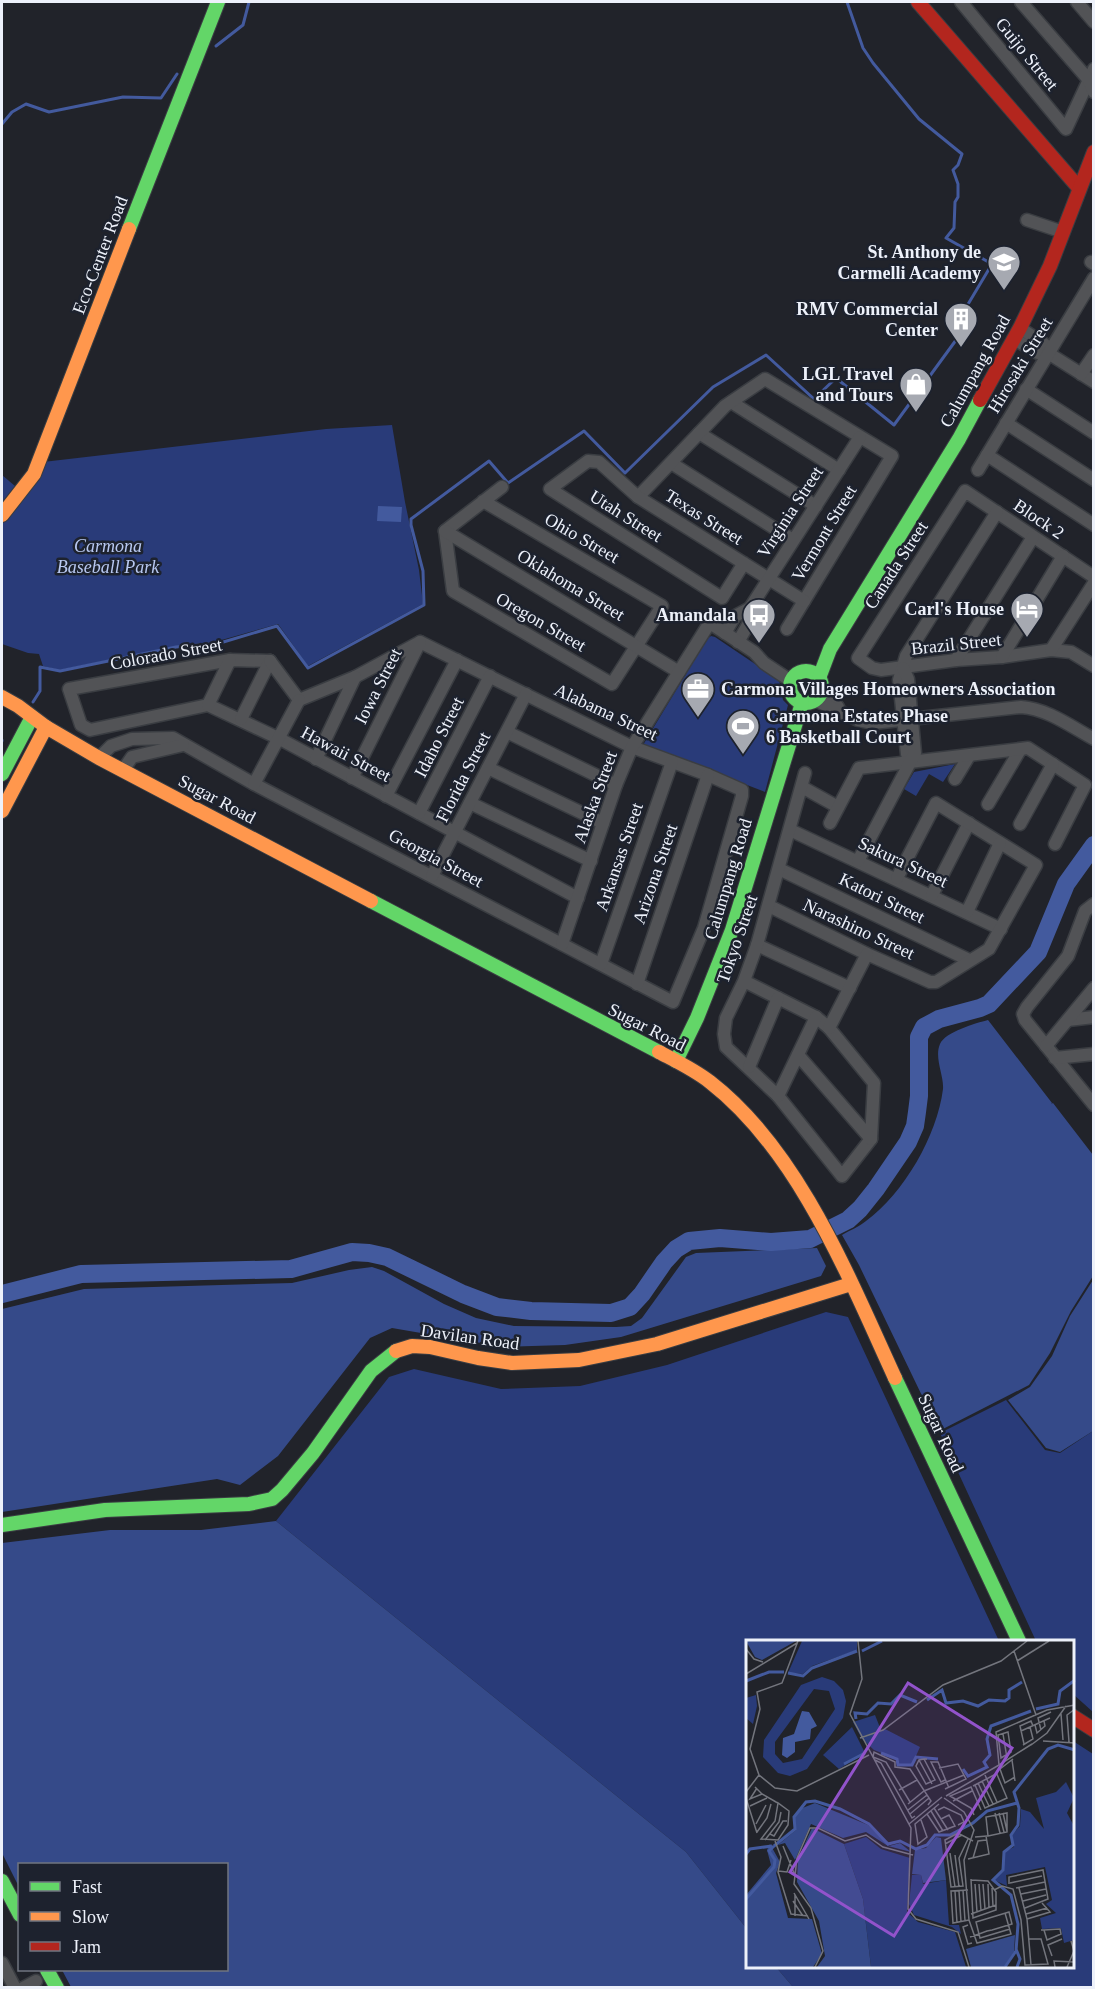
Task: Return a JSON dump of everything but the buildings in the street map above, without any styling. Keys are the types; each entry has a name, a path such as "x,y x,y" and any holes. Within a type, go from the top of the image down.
{"main road":[{"name":"Eco-Center Road","path":"2,514 34,474 218,2"},
{"path":"918,2 1079,188"},
{"name":"Calumpang Road","path":"676,1061 699,1016 730,938 814,688 830,649 959,440 1017,333 1050,266 1094,152"},
{"path":"800,672 814,688 795,700 789,688 793,678 800,672"},
{"name":"Sugar Road","path":"2,697 46,727 99,758 676,1061 713,1084 763,1134 784,1162 817,1218 851,1284 1019,1640"},
{"path":"2,774 32,717"},
{"path":"2,812 46,727"},
{"name":"Davilan Road","path":"2,1525 105,1510 249,1504 272,1499 313,1453 371,1371 383,1360 403,1348 428,1347 500,1361 526,1363 586,1359 639,1350 851,1284"},
{"path":"1074,1717 1094,1730"},
{"path":"2,1881 18,1911"},
{"path":"48,1971 57,1988"}],"street":[{"name":"Guijo Street","path":"961,2 1066,129 1092,76"},
{"path":"1021,2 1092,76 1094,92"},
{"path":"1077,2 1094,22"},
{"path":"1027,220 1063,232"},
{"name":"Hirosaki Street","path":"978,470 1094,278"},
{"path":"1017,333 1038,353 1048,353 1094,382"},
{"path":"1081,374 1094,354"},
{"path":"638,497 730,402 765,379 860,436"},
{"path":"1026,389 1094,433"},
{"path":"730,402 839,470"},
{"path":"1006,423 1094,480"},
{"path":"699,433 816,506"},
{"name":"Vermont Street","path":"787,629 892,456 860,436"},
{"name":"Virginia Street","path":"725,633 735,616 750,608 860,436"},
{"path":"987,455 1094,525"},
{"name":"Texas Street","path":"588,461 599,462 638,497 804,601"},
{"name":"Utah Street","path":"588,461 550,489 722,598 744,563"},
{"path":"670,463 793,540"},
{"path":"444,531 502,487"},
{"name":"Block 2","path":"965,491 1094,577"},
{"name":"Canada Street","path":"858,658 965,491"},
{"name":"Ohio Street","path":"483,501 662,606 637,645"},
{"path":"858,861 910,762 907,754 907,721 899,680 906,656 997,512"},
{"name":"Oregon Street","path":"444,531 453,591 612,684 637,645"},
{"name":"Oklahoma Street","path":"444,531 679,672"},
{"path":"956,660 1033,537"},
{"path":"1002,657 1063,556"},
{"path":"1051,650 1094,583"},
{"name":"Virginia Street","path":"738,642 750,623 750,608"},
{"name":"Alaska Street","path":"562,944 616,785 632,747 709,625 725,633"},
{"path":"725,633 754,652 764,663 793,678"},
{"path":"254,784 299,699 355,677 420,642"},
{"name":"Alabama Street","path":"420,642 632,747 742,790 704,928 673,1002"},
{"name":"Iowa Street","path":"352,778 420,642"},
{"name":"Brazil Street","path":"858,658 872,668 881,670 1051,650 1071,652 1093,665"},
{"path":"208,705 230,660"},
{"name":"Colorado Street","path":"208,705 90,730 81,725 69,688 230,660 270,661"},
{"path":"386,796 458,660"},
{"path":"241,719 270,661 299,699"},
{"name":"Idaho Street","path":"419,813 490,676"},
{"path":"316,759 355,677"},
{"path":"814,688 843,712 866,723 907,721 1021,707 1046,712 1094,739"},
{"name":"Florida Street","path":"432,876 526,694"},
{"name":"Hawaii Street","path":"208,705 278,738 578,898"},
{"path":"507,732 616,785"},
{"name":"Georgia Street","path":"99,758 111,746 132,739 172,738 254,784 673,1002"},
{"path":"150,739 153,753"},
{"path":"123,771 132,757 183,745"},
{"path":"830,823 858,768 1028,748 1085,785 1055,844"},
{"path":"988,804 1020,750"},
{"path":"955,779 969,756"},
{"name":"Arkansas Street","path":"601,964 672,762"},
{"path":"1020,824 1053,764"},
{"path":"488,768 603,823"},
{"name":"Tokyo Street","path":"806,773 757,945 744,981 726,1018 724,1034 726,1047 778,1096 842,1176 871,1140"},
{"name":"Arizona Street","path":"637,984 708,775"},
{"path":"802,787 838,807"},
{"path":"470,803 591,861"},
{"path":"897,878 936,803 1036,865 989,949 969,960"},
{"path":"932,895 969,824"},
{"name":"Sakura Street","path":"790,830 897,878 1001,929"},
{"path":"967,912 1000,843"},
{"name":"Katori Street","path":"779,868 969,960"},
{"path":"1094,904 1085,911 1068,956 1023,1014 1025,1020 1055,1058 1088,1091 1094,1105"},
{"name":"Narashino Street","path":"769,906 930,982 936,982 969,960"},
{"path":"757,945 850,987"},
{"path":"829,1028 867,954"},
{"path":"744,981 816,1017 829,1028 874,1083 871,1140"},
{"path":"1046,1046 1094,988"},
{"path":"749,1067 778,998"},
{"path":"778,1096 816,1017"},
{"path":"1068,1020 1094,1017"},
{"path":"1055,1058 1094,1054"},
{"path":"798,1055 871,1140"},
{"path":"2,1963 15,1988"},
{"path":"23,1988 36,1981"}],"green space":[{"name":"Carmona Baseball Park","path":"392,425 419,570 423,604 308,666 278,624 218,641 178,646 59,670 43,666 39,654 28,653 2,644 2,521 43,462 326,429"},
{"path":"2,475 15,486 2,502"},
{"path":"711,636 779,680 783,700 788,705 765,792 643,745 707,639"},
{"path":"955,764 943,782 929,774 916,796 904,789 914,772"},
{"path":"826,1312 848,1317 999,1640 746,1640 746,1928 686,1852 276,1521 389,1377 414,1369 501,1389 580,1386 667,1365"},
{"path":"1006,1400 1045,1450 1060,1453 1093,1431 1093,1712 1074,1695 1074,1640 1036,1640 940,1433"},
{"path":"1074,1742 1093,1754 1093,1987 793,1987 777,1968 1074,1968"}],"shaded area":[{"path":"378,506 402,507 401,522 377,521"},
{"path":"988,1020 1051,1104 1053,1103 1093,1155 1093,1276 1071,1311 1050,1353 1029,1385 939,1431 859,1265 842,1235 863,1223 880,1209 917,1162 940,1107 943,1089 938,1055 940,1044 954,1032"},
{"path":"817,1248 826,1266 821,1276 621,1337 565,1345 502,1347 392,1328 370,1338 278,1456 240,1485 217,1479 2,1512 2,1309 84,1289 292,1283 372,1267 476,1318 514,1326 631,1326 642,1318 686,1257 696,1253"},
{"path":"1093,1280 1093,1431 1060,1452 1046,1448 1008,1400 1030,1387 1052,1356 1070,1316"},
{"path":"276,1521 686,1852 746,1928 746,1968 777,1968 793,1987 71,1987 63,1971 228,1971 228,1863 18,1863 18,1885 3,1855 2,1543 110,1530 201,1530"}],"waterway":[{"path":"216,46 243,25 249,2"},
{"path":"33,702 40,691 40,667 60,671 176,647 220,643 277,626 308,668 424,605 423,571 411,519 489,461 508,483 584,431 625,473 713,387 766,355 814,399 836,378 894,425 959,336 958,321 992,264 946,238 954,228 958,184 953,170 958,165 962,154 919,119 873,63 863,48 847,2"},
{"path":"2,124 12,112 26,104 49,112 123,97 161,98 177,74"},
{"path":"2,1294 81,1274 291,1269 352,1252 387,1257 463,1294 497,1307 531,1311 611,1313 630,1307 664,1262 676,1249 689,1241 720,1238 771,1242 810,1239 848,1220 860,1209 908,1142 915,1126 917,1112 919,1037 924,1027 939,1019 989,1004 1038,952 1066,884 1094,845"}],"traffic: fast":[{"path":"129,229 218,2"},
{"path":"819,678 830,649 959,439 980,400"},
{"path":"806,671 817,676 822,687 817,698 806,703 795,698 790,687 795,676 806,671"},
{"path":"676,1061 697,1018 732,930 802,703"},
{"path":"2,774 32,717"},
{"path":"371,901 659,1052"},
{"path":"2,1525 105,1510 249,1504 272,1499 313,1453 371,1371 396,1351"},
{"path":"895,1378 1019,1640"},
{"path":"2,1881 18,1911"},
{"path":"48,1971 57,1988"}],"traffic: slow":[{"path":"2,515 34,474 129,229"},
{"path":"2,697 46,727 99,758 371,901"},
{"path":"2,811 46,727"},
{"path":"659,1052 710,1082 742,1110 770,1143 819,1218 895,1378"},
{"path":"396,1351 412,1346 430,1347 512,1363 579,1360 657,1344 851,1284"}],"traffic: jam":[{"path":"918,2 1079,188"},
{"path":"980,400 1020,328 1050,266 1094,152"},
{"path":"1074,1717 1094,1730"}],"place":[{"name":"St. Anthony de Carmelli Academy","path":"1004,291"},
{"name":"RMV Commercial Center","path":"961,348"},
{"name":"LGL Travel and Tours","path":"916,413"},
{"name":"Carl's House","path":"1027,638"},
{"name":"Amandala","path":"759,644"},
{"name":"Carmona Villages Homeowners Association","path":"698,718"},
{"name":"Carmona Estates Phase 6 Basketball Court","path":"743,755"}]}
